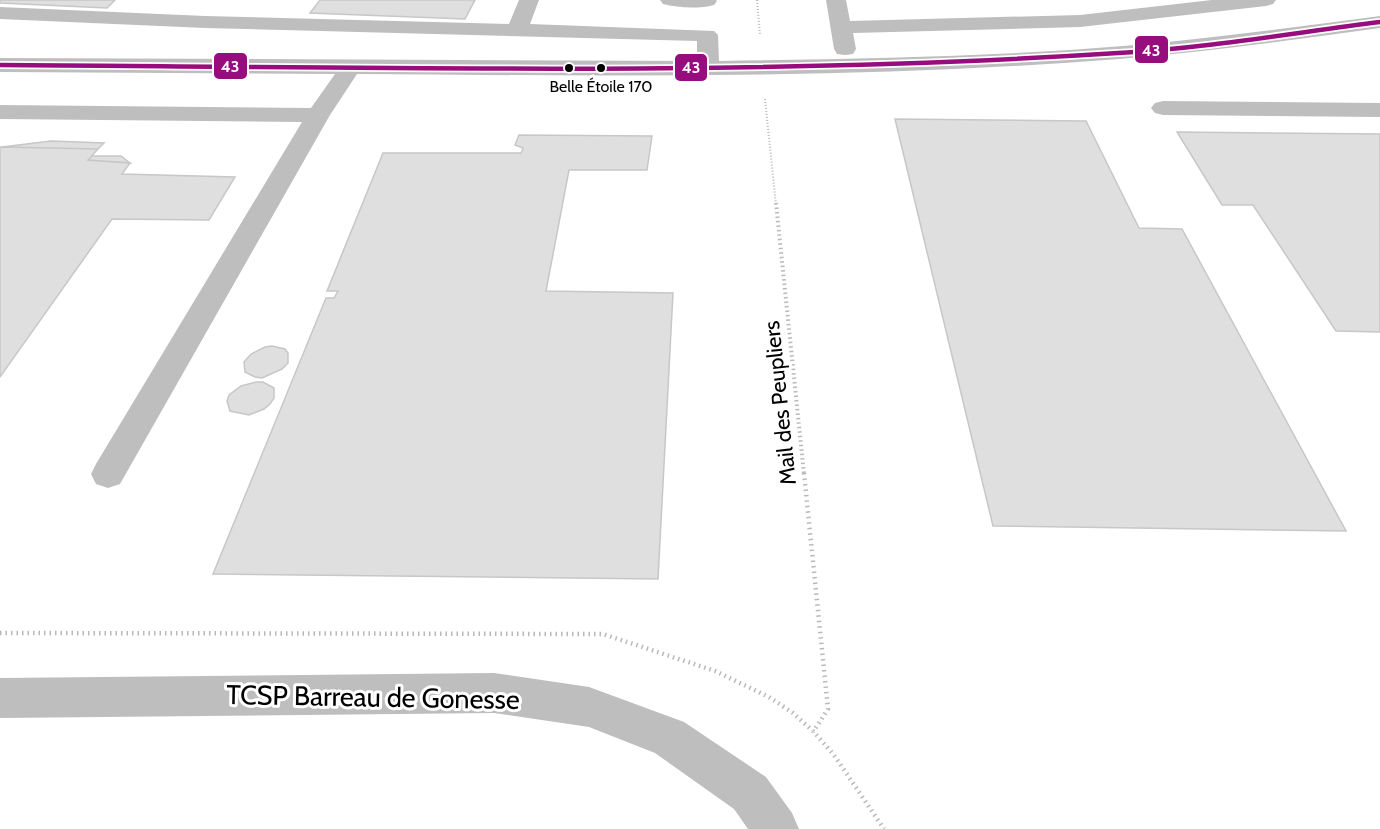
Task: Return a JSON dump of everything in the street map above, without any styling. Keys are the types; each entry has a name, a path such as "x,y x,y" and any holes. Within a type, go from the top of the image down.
{"street":[{"path":"167,65 225,0"},
{"path":"517,30 529,0"},
{"path":"670,0 706,0 708,66"},
{"path":"836,0 847,65"},
{"path":"842,27 1080,21 1266,0"},
{"path":"0,13 205,22 707,35"},
{"path":"0,65 847,65 1037,58 1165,49 1380,22"},
{"path":"108,474 318,115 351,66"},
{"path":"1163,108 1380,110"},
{"path":"0,112 318,115"},
{"name":"TCSP Barreau de Gonesse","path":"0,698 494,693 589,707 669,737 750,793 776,829"}],"path":[{"name":"Mail des Peupliers","path":"762,66 828,709 813,732"}],"building":[{"path":"0,0 115,0 107,8 0,3"},
{"path":"320,0 475,0 465,19 310,13"},
{"path":"895,119 1086,121 1139,228 1182,229 1346,531 993,526"},
{"path":"1177,132 1380,134 1380,332 1336,331 1253,205 1222,205"},
{"path":"519,135 652,136 647,170 569,170 546,291 673,293 658,579 213,574 326,298 334,298 338,291 327,291 383,153 521,153 523,148 515,145"},
{"path":"51,141 104,143 98,149 2,147"},
{"path":"0,147 98,149 88,160 130,163 122,174 235,177 209,220 112,219 0,377"},
{"path":"92,156 121,156 130,163 88,160"},
{"path":"272,346 285,349 288,353 288,363 282,369 262,378 245,372 244,362 251,354"},
{"path":"263,382 274,388 274,398 270,404 249,415 230,411 227,401 229,395 241,386"}],"transit line":[{"name":"43","path":"0,65 647,68 906,63 1121,53 1380,22"}],"place":[{"name":"Belle Étoile 170","path":"601,68"}]}
